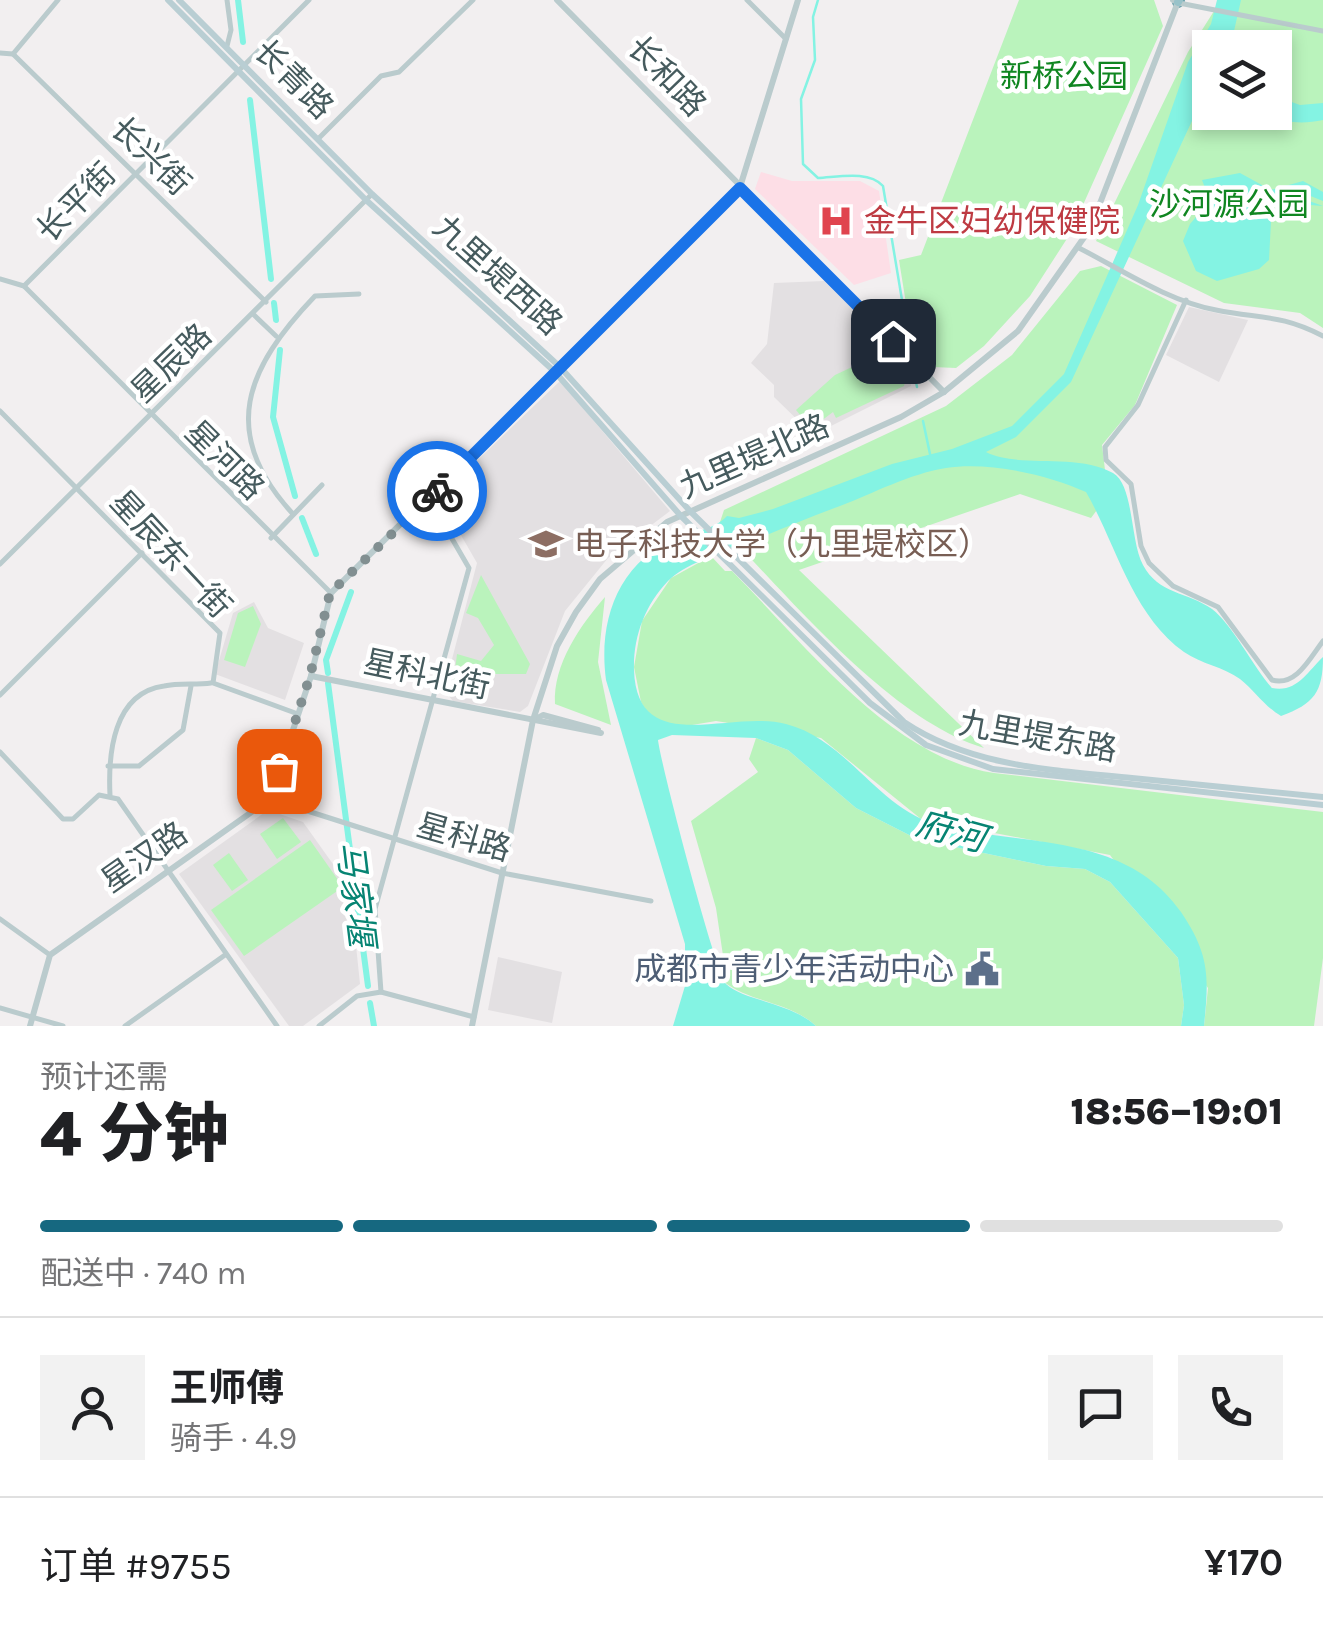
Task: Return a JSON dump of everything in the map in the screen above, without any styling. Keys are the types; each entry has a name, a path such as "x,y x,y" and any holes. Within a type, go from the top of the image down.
{"main road":[{"path":"168,0 369,197"},
{"name":"长青路","path":"180,0 242,69 318,139 369,197"},
{"name":"九里堤西路","path":"369,197 558,369 709,528"},
{"path":"558,369 696,532 870,703 908,734 944,754 994,769 1323,801"},
{"name":"九里堤东路","path":"709,528 878,700 916,730 951,748 1048,769 1323,801"}],"street":[{"path":"0,52 13,54 58,0"},
{"path":"227,0 231,30 227,48"},
{"name":"长平街","path":"24,286 309,0"},
{"path":"318,139 382,76 398,72 473,0"},
{"path":"747,0 786,39"},
{"path":"270,799 310,676 330,593 740,188 798,0"},
{"path":"1176,1 1206,11 1323,31"},
{"name":"九里堤北路","path":"472,1026 533,720 557,646 600,578 632,548 680,515 826,453 944,392 1018,331 1079,248 1176,1"},
{"name":"长和路","path":"562,2 944,392"},
{"name":"长兴街","path":"13,54 266,302"},
{"name":"星辰路","path":"0,564 369,197"},
{"path":"1079,248 1186,300 1215,310 1290,319 1323,336"},
{"name":"星河路","path":"0,279 24,286 270,538 330,593"},
{"path":"293,514 268,488 248,444 251,389 276,336 314,296 358,294"},
{"path":"1186,300 1146,390 1106,447 1106,460 1131,484 1142,546 1149,563 1173,586 1218,607 1272,680 1287,681 1296,675 1323,641"},
{"path":"254,314 276,336"},
{"name":"星辰东一街","path":"0,411 220,633 212,683"},
{"path":"270,538 322,485"},
{"path":"381,992 375,909 469,568 430,498"},
{"path":"0,695 142,553"},
{"name":"星科北街","path":"310,676 533,720"},
{"path":"110,794 112,735 131,702 160,686 212,683 298,714"},
{"path":"108,766 139,766 183,730 191,686"},
{"path":"542,715 589,725 601,732 540,722 533,720 542,715"},
{"path":"0,752 63,818 73,818 100,795 118,798 277,1026"},
{"name":"星科路","path":"270,799 502,873 651,901"},
{"name":"星汉路","path":"50,954 270,799"},
{"path":"0,919 50,954 31,1022"},
{"path":"125,1026 226,955"},
{"path":"319,1026 358,996 381,992 474,1016"},
{"path":"0,1008 31,1022 64,1026"}],"shaded area":[{"name":"金牛区妇幼保健院","path":"761,172 792,181 860,181 879,191 891,273 854,285 755,189"},
{"path":"824,281 908,363 911,386 813,435 774,397 774,385 751,363 767,344 774,283"},
{"path":"1189,307 1248,320 1219,382 1166,355"},
{"name":"电子科技大学（九里堤校区）","path":"560,381 670,511 608,558 565,611 528,706 520,712 453,701 444,690 477,563 439,497"},
{"path":"254,602 268,628 304,643 285,700 215,674 233,613"},
{"path":"268,810 303,822 350,888 360,984 303,1026 289,1026 179,874"},
{"path":"498,957 562,972 552,1023 488,1010"}],"green space":[{"name":"新桥公园","path":"1019,0 1154,0 1163,26 1070,234 1030,296 984,346 956,368 933,367 912,341 899,260 921,255"},
{"name":"沙河源公园","path":"1221,0 1323,0 1323,328 1300,313 1224,303 1096,241 1192,46 1192,130 1292,130 1292,30 1202,30"},
{"path":"1101,266 1177,305 1135,405 1102,445 1108,495 1091,518 1020,494 799,570 984,748 948,733 877,684 808,619 719,525 724,510 946,406 1012,355 1080,271"},
{"path":"884,352 902,361 907,374 904,386 836,418 833,412 817,424 813,418 806,422 796,410 835,375"},
{"path":"711,556 725,571 732,571 819,662 884,721 919,745 956,763 994,773 1323,812 1323,958 1314,1026 1204,1026 1208,988 1110,855 921,819 821,738 716,721 680,727 663,724 648,714 641,702 634,667 642,621 671,578"},
{"path":"481,575 530,664 526,674 478,677 462,688 453,686 457,654 481,661 494,645 478,618 466,613"},
{"path":"605,597 598,662 611,725 555,704 563,660 586,620"},
{"path":"253,606 261,624 245,667 224,660 238,613"},
{"path":"756,738 788,750 856,808 917,839 1046,866 1085,869 1110,882 1178,958 1184,1005 1181,1026 816,1026 794,1012 745,994 723,981 726,976 716,908 691,821 758,772 749,759"},
{"path":"283,818 301,842 277,859 260,834"},
{"path":"310,840 343,887 244,956 211,910"},
{"path":"229,853 248,880 232,891 213,865"}],"water":[{"path":"1217,0 1241,0 1234,30 1207,30"},
{"name":"府河","path":"1192,55 1192,121 1071,382 1016,437 986,452 1015,460 1083,463 1113,473 1125,489 1139,555 1149,575 1220,616 1272,688 1295,684 1323,657 1321,679 1309,701 1281,716 1240,679 1191,656 1166,637 1138,599 1086,492 1037,475 980,466 946,468 905,479 683,570 660,590 647,611 636,646 634,670 639,697 651,714 669,722 786,724 828,745 899,806 920,818 942,826 1072,847 1132,868 1158,886 1181,912 1198,941 1207,980 1204,1026 1181,1026 1184,1005 1178,958 1110,882 1085,869 1046,866 917,839 856,808 788,750 756,738 672,735 658,740 661,758 720,972 734,990 794,1012 816,1026 673,1026 685,986 685,944 606,680 605,636 616,595 640,561 657,548 727,516 739,518 773,509 892,464 952,449 1012,426 1064,374 1138,205"},
{"path":"1292,102 1323,103 1323,120 1294,122"},
{"path":"1240,173 1271,190 1303,181 1323,192 1323,201 1303,193 1301,198 1323,206 1272,202 1269,260 1259,269 1217,281 1196,271 1183,241 1190,224 1210,201 1202,180"}],"waterway":[{"name":"马家堰","path":"238,0 243,42"},
{"path":"818,0 813,17 815,60 801,99 803,164 818,178 862,176 883,186 908,336"},
{"name":"马家堰","path":"250,100 271,279"},
{"name":"马家堰","path":"274,303 276,320"},
{"name":"马家堰","path":"280,350 273,417 295,496"},
{"path":"913,367 917,387"},
{"path":"923,421 930,454"},
{"name":"马家堰","path":"302,518 316,554"},
{"name":"马家堰","path":"328,673 326,660 351,592"},
{"name":"马家堰","path":"328,683 368,986"},
{"name":"马家堰","path":"370,1003 374,1026"}],"way so far":[{"path":"279,771 310,676 330,593 437,491"}],"place":[{"name":"金牛区妇幼保健院","path":"836,221"},
{"name":"电子科技大学（九里堤校区）","path":"546,544"},
{"name":"成都市青少年活动中心","path":"982,969"}],"route":[{"path":"437,491 740,188 893,341"}]}
